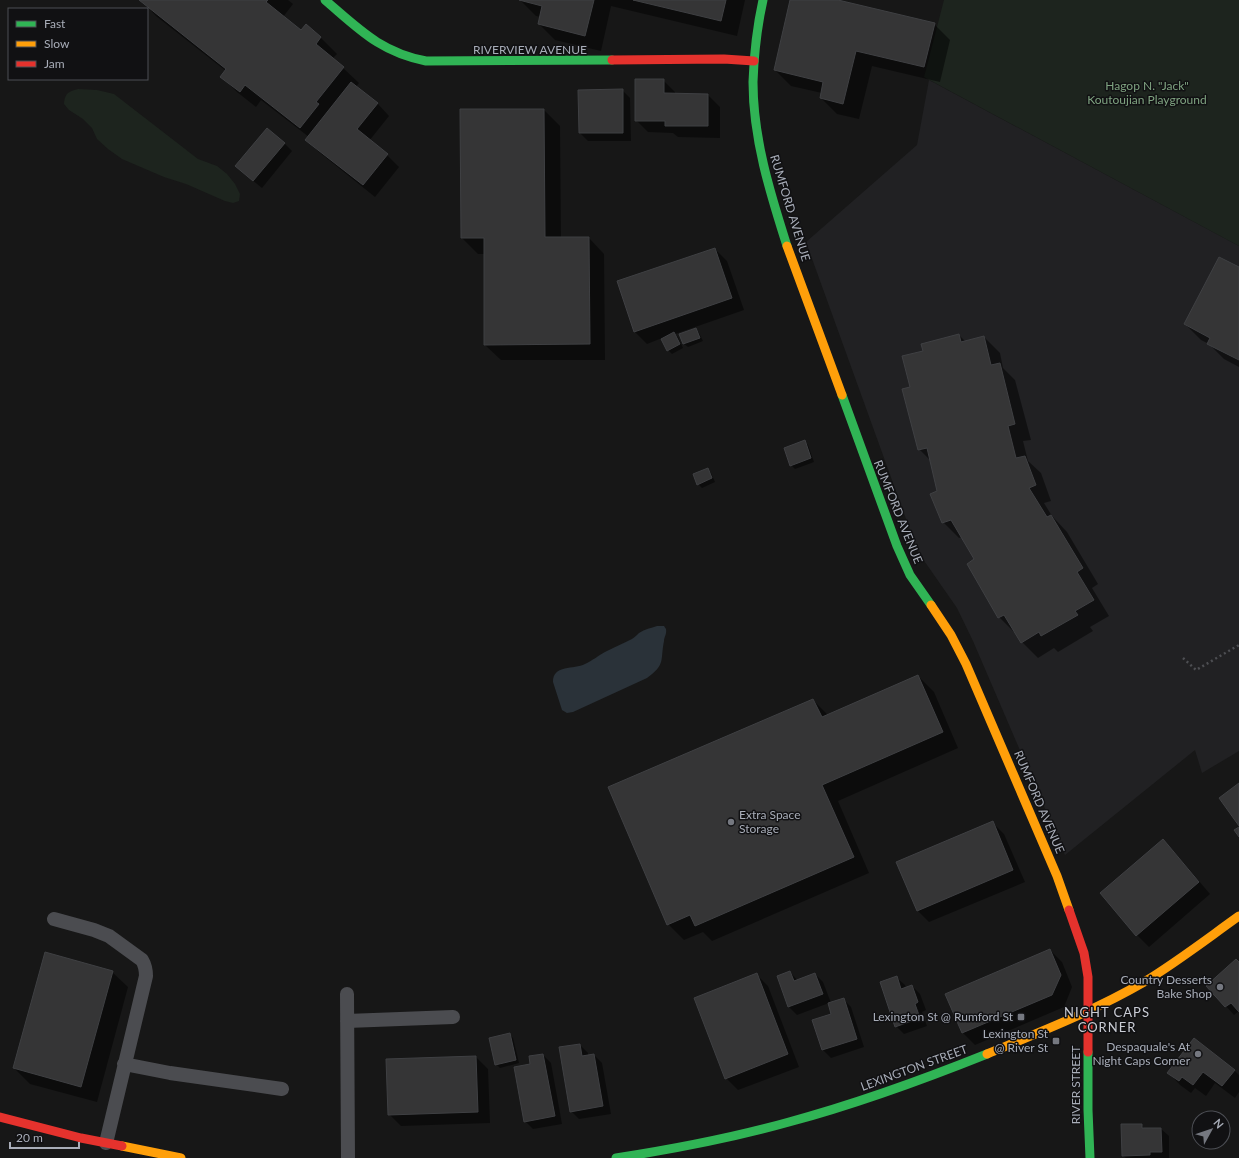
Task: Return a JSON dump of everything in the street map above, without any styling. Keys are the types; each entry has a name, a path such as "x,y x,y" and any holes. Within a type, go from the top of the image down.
{"street":[{"name":"RIVERVIEW AVENUE","path":"325,0 368,35 387,48 406,56 426,61 556,62 724,59 754,61"},
{"name":"RUMFORD AVENUE","path":"763,0 756,35 754,61 755,110 762,155 772,195 794,263 903,560 921,592 951,635 966,664 1057,876 1086,960 1089,1011"},
{"name":"LEXINGTON STREET","path":"616,1158 682,1147 793,1121 844,1106 934,1075 1089,1011 1132,989 1162,970 1239,916"},
{"name":"RIVER STREET","path":"1089,1011 1088,1110 1090,1158"},
{"path":"0,1117 81,1138 181,1158"}],"lane":[{"path":"54,919 98,931 109,936 142,960 145,965 146,976 106,1143"},
{"path":"347,994 348,1158"},
{"path":"347,1021 453,1017"},
{"path":"124,1064 170,1073 282,1089"}],"path":[{"path":"1183,658 1196,670 1239,645"}],"shaded area":[{"path":"929,80 1239,246 1239,751 1202,773 1195,750 1065,855 973,641 957,608 918,552 806,242 917,145"},
{"path":"657,626 664,626 666,632 661,662 653,673 647,678 573,712 567,713 562,710 553,682 556,672 565,668 585,664 632,639 639,633"}],"green space":[{"name":"Hagop N. \"Jack\" Koutoujian Playground","path":"944,0 1239,0 1239,246 924,77"},
{"path":"78,89 97,90 114,94 198,159 217,166 227,174 235,184 240,194 239,201 233,203 225,201 122,159 97,139 92,128 83,119 69,110 64,104 65,97 72,91"}],"building":[{"path":"139,0 268,0 266,2 301,30 306,24 321,37 316,44 344,67 316,102 319,104 300,128 245,85 240,92 220,77 226,69"},
{"path":"519,0 594,0 585,36 538,24 542,6"},
{"path":"633,0 726,0 721,21"},
{"path":"790,0 838,0 935,23 924,67 856,51 843,104 820,98 823,82 774,70"},
{"path":"635,79 664,79 664,93 708,94 708,126 665,126 665,121 635,121"},
{"path":"351,82 378,103 357,129 388,154 363,185 305,140"},
{"path":"623,89 623,133 579,133 578,90"},
{"path":"460,109 544,109 545,237 589,237 590,344 484,345 484,238 461,238"},
{"path":"267,128 285,143 253,181 235,166"},
{"path":"715,248 732,298 634,332 617,281"},
{"path":"1219,257 1239,267 1239,360 1207,344 1210,338 1184,324"},
{"path":"696,328 700,338 683,344 679,334"},
{"path":"674,332 680,344 667,351 661,339"},
{"path":"959,334 961,342 984,336 991,365 1000,363 1015,424 1008,426 1016,458 1025,456 1036,485 1029,488 1047,517 1051,515 1083,568 1077,572 1094,600 1075,611 1078,615 1041,636 1039,632 1021,643 1004,615 998,618 967,564 974,559 951,520 942,523 930,494 937,491 927,448 918,450 902,389 910,387 902,356 923,351 921,344"},
{"path":"805,440 811,458 790,466 784,448"},
{"path":"708,468 712,478 697,485 693,474"},
{"name":"Extra Space Storage","path":"918,675 943,732 822,785 854,857 695,926 690,915 667,925 608,787 813,699 822,717"},
{"path":"1239,783 1239,826 1219,798"},
{"path":"993,821 1013,870 917,911 896,862"},
{"path":"1239,827 1239,837 1234,830"},
{"path":"1163,839 1199,882 1136,936 1100,893"},
{"path":"1050,949 1061,975 1052,995 962,1033 945,994"},
{"path":"45,952 113,971 81,1087 13,1068"},
{"path":"1236,959 1239,962 1239,1012 1231,1003 1225,1007 1206,986"},
{"path":"790,971 794,981 815,973 823,994 788,1007 777,976"},
{"path":"757,973 788,1054 725,1079 694,998"},
{"path":"897,976 901,989 912,985 918,1002 915,1004 920,1018 895,1027 880,982"},
{"path":"844,998 857,1039 822,1050 812,1020 831,1014 828,1003"},
{"path":"510,1033 516,1060 495,1065 489,1038"},
{"name":"Despaquale's At Night Caps Corner","path":"1194,1038 1235,1070 1222,1086 1203,1072 1193,1085 1182,1077 1179,1081 1167,1073"},
{"path":"580,1044 582,1056 594,1054 603,1106 570,1112 559,1047"},
{"path":"543,1054 555,1116 524,1122 514,1067 530,1064 529,1056"},
{"path":"476,1056 478,1112 388,1115 386,1059"},
{"path":"1121,1124 1142,1124 1142,1128 1161,1128 1162,1152 1150,1152 1150,1155 1122,1156"}],"traffic: fast":[{"path":"325,0 371,38 396,52 426,61 612,60"},
{"path":"763,0 755,51 753,82 756,124 759,145 769,186 787,246"},
{"path":"842,395 897,546 910,575 931,605"},
{"path":"1088,1052 1090,1158"},
{"path":"616,1158 681,1147 768,1128 889,1091 987,1054"}],"traffic: slow":[{"path":"787,246 842,395"},
{"path":"931,605 951,635 966,664 1057,876 1069,910"},
{"path":"987,1054 1067,1021 1125,993 1192,950 1239,916"},
{"path":"122,1146 181,1158"}],"traffic: jam":[{"path":"612,60 724,59 754,61"},
{"path":"1069,910 1084,953 1088,977 1088,1052"},
{"path":"0,1117 81,1138 122,1146"}],"place":[{"name":"Extra Space Storage","path":"731,822"},
{"name":"Country Desserts Bake Shop","path":"1220,987"},
{"name":"Lexington St @ Rumford St","path":"1021,1017"},
{"name":"Lexington St @ River St","path":"1056,1041"},
{"name":"Despaquale's At Night Caps Corner","path":"1198,1054"}],"district":[{"name":"NIGHT CAPS CORNER","path":"1107,1020"}]}
